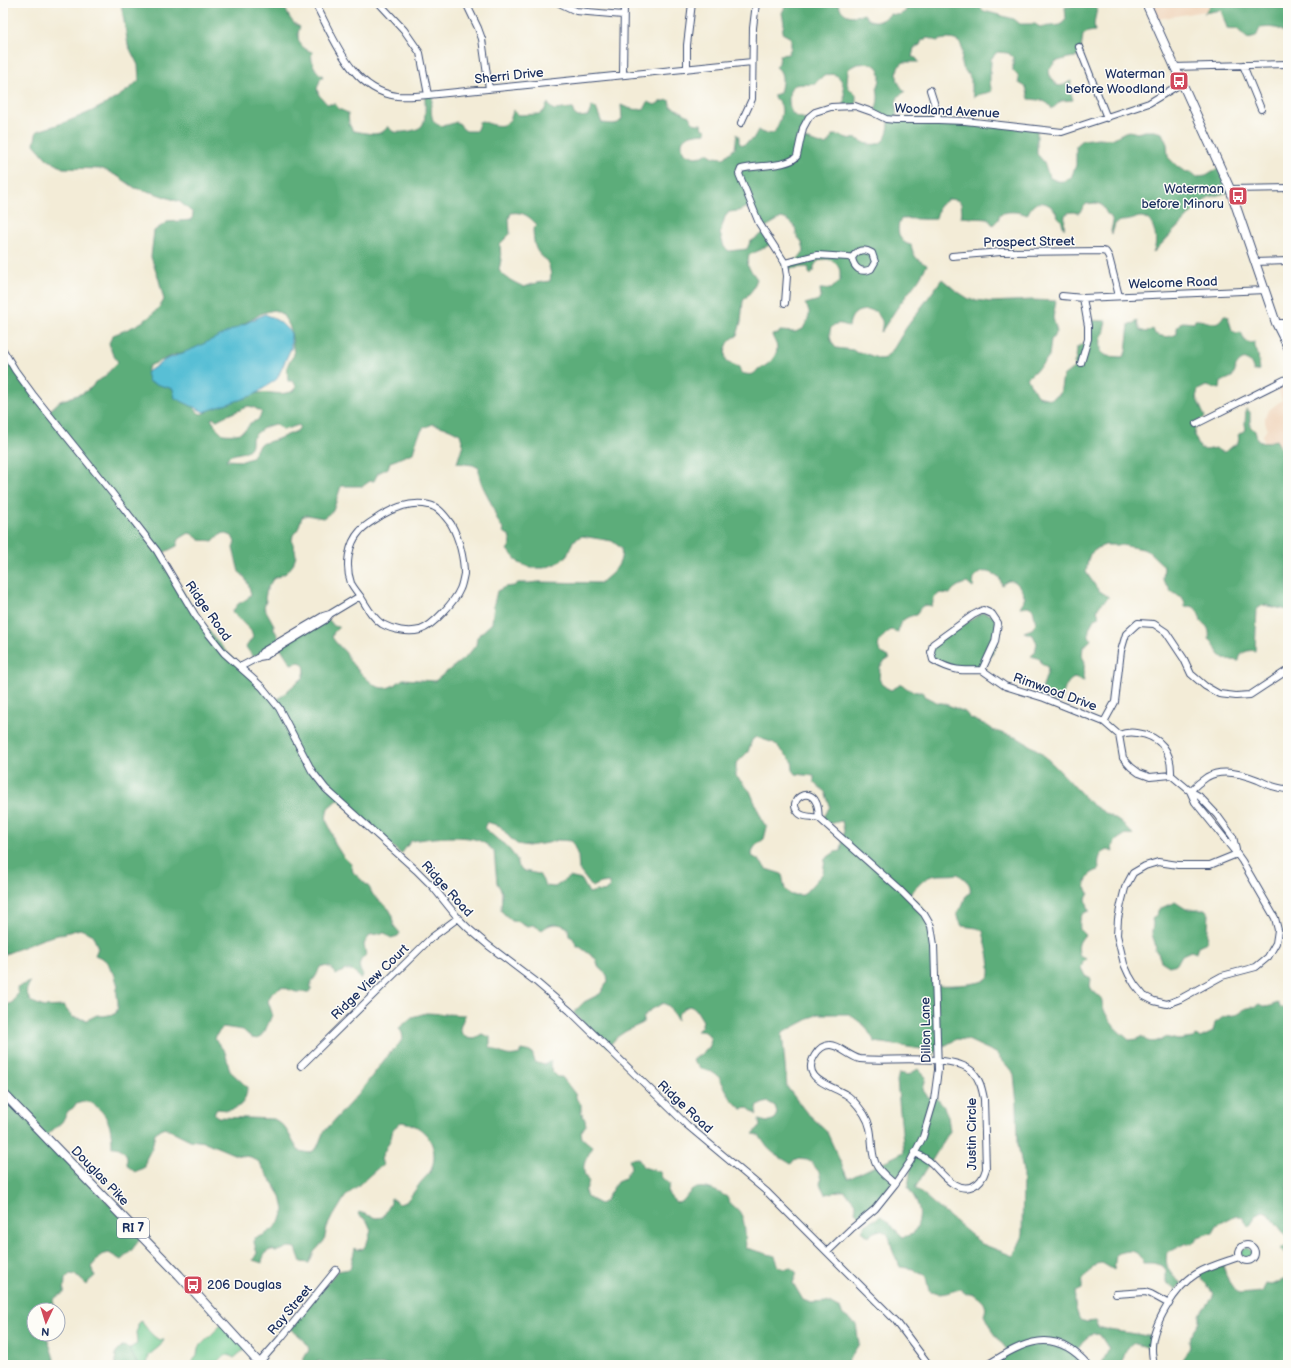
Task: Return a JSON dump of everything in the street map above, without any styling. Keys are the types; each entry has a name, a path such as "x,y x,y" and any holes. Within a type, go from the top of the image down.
{"main road":[{"path":"1146,3 1230,189 1276,323 1288,347"},
{"name":"Douglas Pike","path":"3,1093 179,1275 260,1364"}],"street":[{"name":"Sherri Drive","path":"315,3 346,61 357,75 368,84 385,93 397,96 428,95 752,62"},
{"path":"379,3 417,46 420,52 428,95"},
{"path":"466,3 473,15 480,34 489,89"},
{"path":"559,3 576,11 623,15"},
{"path":"623,75 624,3"},
{"path":"687,69 687,45 692,3"},
{"path":"741,123 752,99 752,62 756,3"},
{"path":"1079,47 1107,118"},
{"path":"1174,67 1288,64"},
{"path":"1243,65 1261,109"},
{"name":"Woodland Avenue","path":"785,303 787,276 785,263 754,214 739,174 741,169 786,163 795,159 803,128 812,114 824,109 840,106 855,106 886,119 988,123 1062,132 1149,103 1182,83"},
{"path":"930,90 938,120"},
{"path":"1230,189 1288,188"},
{"name":"Prospect Street","path":"952,256 1001,252 1102,251 1106,252 1119,296"},
{"path":"785,263 817,255 852,258"},
{"path":"1255,262 1288,260"},
{"name":"Welcome Road","path":"1062,296 1083,298 1265,290"},
{"path":"1081,363 1088,339 1088,326 1083,298"},
{"path":"1276,323 1288,323"},
{"name":"Ridge Road","path":"3,350 15,370 34,396 98,474 157,550 195,615 208,633 224,653 262,687 279,708 297,744 319,782 421,875 433,887 458,918 489,946 535,981 570,1011 670,1109 767,1192 896,1320 929,1365"},
{"path":"1196,424 1288,378"},
{"path":"413,504 429,505 441,511 451,526 459,544 463,558 464,575 461,589 433,623 421,630 407,631 393,629 382,624 376,619 360,596 351,583 348,562 349,551 360,531 370,522 399,506 413,504"},
{"path":"240,667 259,657 262,652 268,648 322,616 330,614 360,596"},
{"path":"983,610 992,614 998,623 995,642 982,670 961,671 944,667 933,660 931,652 933,644 972,615 983,610"},
{"path":"1104,722 1115,702 1120,651 1126,634 1138,623 1154,624 1166,632 1184,659 1191,674 1205,686 1219,694 1236,696 1250,695 1288,670"},
{"name":"Rimwood Drive","path":"982,670 1005,686 1044,698 1104,722 1119,735"},
{"path":"1171,775 1169,757 1158,740 1149,735 1127,731 1119,735 1123,758 1131,767 1139,773 1150,777 1171,775 1190,791 1195,802 1237,854 1242,861 1275,918 1278,930 1276,944 1268,957 1256,967 1222,976 1180,999 1167,1004 1154,1001 1144,996 1124,964 1117,935 1118,920 1125,888 1133,874 1145,866 1158,862 1178,865 1210,865 1237,854"},
{"path":"1190,791 1208,776 1220,773 1246,775 1268,785 1280,789 1288,789"},
{"name":"Dillon Lane","path":"819,818 816,801 811,796 800,796 795,803 795,808 798,812 807,816 819,818 900,890 924,914 931,926 934,944 937,1060 937,1085 934,1100 923,1137 903,1175 875,1208 827,1252"},
{"name":"Ridge View Court","path":"301,1066 431,938 458,918"},
{"name":"Justin Circle","path":"895,1184 878,1168 875,1162 871,1131 864,1114 847,1095 817,1080 812,1071 812,1060 821,1048 830,1045 854,1058 860,1059 937,1060 952,1062 966,1067 973,1072 978,1078 984,1099 985,1174 974,1186 968,1188 957,1186 928,1161 915,1153"},
{"path":"1154,1365 1152,1350 1153,1340 1161,1318 1183,1285 1196,1274 1239,1257"},
{"name":"Ray Street","path":"260,1364 336,1270"},
{"path":"1116,1294 1145,1292 1169,1304"},
{"path":"987,1365 1014,1349 1029,1343 1040,1341 1057,1342 1065,1345 1081,1357 1088,1365"}],"shaded area":[{"path":"1145,3 1210,3 1209,8 1205,11 1152,20"},
{"path":"1288,379 1288,460 1282,451 1264,443 1263,435 1267,428 1265,417 1269,410 1282,400 1276,385"}],"green space":[{"path":"121,3 284,4 290,18 300,27 298,39 304,48 312,52 314,66 323,76 317,89 319,95 327,104 335,104 339,109 348,113 349,124 353,131 377,134 385,130 388,126 394,132 415,130 423,124 425,118 425,96 433,94 431,108 433,120 440,125 447,125 456,122 466,131 476,131 479,122 482,121 493,125 506,124 509,121 513,110 518,115 540,114 544,111 548,103 554,110 572,108 574,114 578,117 588,116 592,106 596,108 602,123 613,124 618,123 622,119 621,105 639,109 645,108 648,102 655,105 669,100 671,107 689,116 693,123 701,124 702,128 706,130 706,133 691,135 684,139 682,142 682,147 684,153 695,157 703,156 707,153 714,157 724,158 735,148 737,134 739,137 739,143 743,145 753,139 758,130 770,134 774,133 778,124 782,114 782,109 781,105 774,98 774,95 780,93 782,75 776,67 779,63 780,55 788,54 791,48 791,38 782,33 784,23 782,13 787,3 838,3 842,11 848,15 855,16 864,14 870,20 877,21 884,19 890,14 899,15 905,12 909,3 974,3 984,11 1014,19 1020,24 1035,24 1040,27 1061,25 1066,19 1065,7 1073,6 1077,3 1097,3 1094,24 1095,31 1088,32 1083,35 1081,50 1083,56 1055,62 1049,70 1050,77 1056,85 1061,86 1071,81 1070,90 1073,100 1061,101 1052,109 1046,102 1029,99 1026,87 1019,83 1018,76 1013,71 1013,57 1008,53 997,52 991,59 990,79 992,91 974,97 971,89 971,79 961,65 962,49 959,42 952,39 937,41 928,38 922,40 920,45 914,48 912,57 916,58 919,62 904,62 898,67 898,81 905,92 897,99 896,117 1037,128 1037,154 1044,162 1049,177 1060,181 1065,181 1071,178 1076,165 1076,145 1082,140 1098,138 1112,139 1130,131 1137,133 1154,131 1162,133 1167,144 1168,157 1178,167 1187,173 1191,172 1197,177 1206,176 1219,168 1231,192 1209,197 1196,208 1153,253 1156,239 1154,228 1149,220 1141,217 1119,222 1115,224 1112,234 1111,231 1113,222 1111,217 1107,214 1102,205 1096,203 1086,204 1079,213 1070,212 1065,215 1064,229 1055,210 1046,204 1035,204 1027,215 1013,212 1000,214 998,220 993,225 988,219 960,217 962,213 961,203 957,200 949,199 939,206 936,219 901,219 898,231 901,239 907,244 911,245 916,257 927,265 919,279 881,332 882,322 876,311 866,310 854,314 850,321 849,327 842,324 833,325 831,328 830,338 836,348 853,350 857,353 864,353 880,359 885,358 894,348 906,328 942,279 969,299 991,302 1032,300 1056,301 1053,318 1057,332 1051,340 1049,356 1043,364 1027,378 1037,396 1051,399 1060,394 1063,376 1076,366 1074,363 1076,359 1077,347 1087,342 1088,320 1106,321 1104,329 1105,332 1101,339 1101,352 1107,356 1121,357 1124,356 1126,352 1129,324 1137,321 1140,330 1146,332 1153,329 1155,334 1168,337 1177,334 1177,328 1180,323 1183,322 1194,323 1195,320 1199,320 1214,323 1218,322 1224,315 1228,317 1232,330 1236,333 1241,332 1245,341 1251,343 1255,342 1260,370 1254,371 1248,360 1242,360 1236,366 1232,377 1221,382 1220,389 1206,386 1198,390 1196,397 1205,417 1196,423 1194,435 1200,448 1206,450 1216,448 1221,452 1225,452 1237,444 1239,439 1238,435 1246,429 1246,409 1250,412 1250,426 1255,431 1257,439 1264,443 1276,440 1288,460 1288,610 1263,605 1257,609 1255,651 1244,652 1239,658 1239,661 1226,659 1220,655 1213,642 1209,639 1208,629 1201,622 1196,610 1192,606 1185,607 1183,599 1171,592 1163,580 1164,566 1149,552 1143,549 1121,545 1105,545 1090,554 1086,572 1098,590 1109,597 1097,610 1099,617 1094,619 1089,630 1091,640 1083,647 1082,656 1085,662 1083,677 1084,681 1074,678 1068,682 1061,703 1040,696 1048,670 1047,666 1041,663 1040,659 1031,656 1035,652 1037,643 1033,635 1024,632 1032,629 1036,624 1033,609 1028,606 1020,607 1025,597 1019,585 1013,581 1010,581 1002,585 999,577 993,573 986,572 977,574 974,577 973,588 967,583 957,587 950,594 940,593 934,598 932,606 922,606 916,615 903,620 899,625 898,632 891,630 882,637 878,645 879,648 884,655 890,658 880,667 879,679 885,687 891,690 902,684 911,691 923,692 924,696 938,703 943,703 965,712 970,718 995,731 1018,738 1039,751 1091,804 1120,822 1133,834 1126,834 1116,841 1112,849 1113,852 1108,850 1102,854 1099,861 1099,870 1093,872 1088,877 1085,886 1089,893 1086,899 1089,911 1086,912 1081,918 1080,930 1085,935 1078,947 1080,956 1086,959 1081,968 1085,976 1091,979 1090,986 1092,990 1102,999 1107,1016 1116,1029 1129,1040 1138,1039 1142,1036 1150,1042 1160,1040 1165,1037 1178,1040 1193,1038 1195,1036 1200,1038 1213,1032 1215,1023 1223,1017 1240,1013 1244,1009 1259,1004 1267,1007 1278,1003 1280,1007 1288,1008 1288,1242 1286,1236 1269,1214 1263,1212 1257,1215 1249,1227 1242,1217 1236,1215 1217,1225 1213,1232 1198,1237 1192,1244 1187,1243 1167,1253 1166,1258 1169,1271 1182,1284 1176,1290 1166,1282 1166,1271 1163,1266 1153,1263 1143,1263 1141,1258 1132,1251 1116,1254 1114,1270 1102,1263 1096,1264 1082,1281 1082,1288 1076,1291 1075,1295 1076,1310 1080,1320 1087,1322 1095,1321 1098,1327 1154,1337 1152,1346 1147,1347 1132,1343 1126,1350 1121,1365 1101,1365 1109,1349 1100,1335 1094,1333 1085,1339 1076,1352 1087,1365 1002,1365 999,1360 1009,1352 986,1320 984,1315 986,1308 981,1300 972,1293 966,1294 960,1289 941,1294 929,1291 926,1277 924,1275 914,1269 900,1267 893,1253 889,1237 886,1233 880,1230 872,1233 869,1237 862,1231 865,1225 881,1216 903,1237 913,1234 919,1221 919,1210 915,1199 908,1188 912,1158 883,1197 861,1217 855,1212 856,1204 845,1191 825,1194 820,1184 821,1180 819,1172 811,1162 797,1159 791,1164 773,1153 759,1136 753,1134 760,1126 759,1120 767,1122 775,1119 777,1112 775,1106 768,1102 758,1105 756,1112 757,1115 748,1108 742,1109 731,1099 719,1077 712,1072 702,1069 694,1062 693,1060 709,1048 711,1040 703,1031 697,1031 701,1027 703,1021 695,1008 689,1006 684,1008 679,1013 677,1020 669,1006 663,1003 652,1009 644,1016 643,1023 617,1037 608,1047 573,1013 584,1002 600,994 608,981 607,975 599,968 596,959 580,947 577,947 573,938 569,936 568,928 554,924 542,930 533,925 527,926 520,922 512,921 501,911 502,892 497,883 494,851 477,840 449,837 411,841 401,854 338,799 328,808 326,820 335,844 342,855 351,864 353,872 369,887 373,895 389,909 393,916 394,926 400,933 398,936 391,938 385,933 370,935 364,944 366,955 360,961 359,967 363,975 361,979 352,970 345,970 336,975 330,967 322,966 312,982 309,992 296,992 282,987 272,993 268,1001 272,1015 265,1031 258,1039 252,1038 243,1030 223,1027 215,1039 225,1052 230,1071 247,1087 247,1091 244,1100 239,1106 232,1110 217,1109 214,1114 218,1117 274,1119 283,1125 299,1151 310,1153 317,1148 323,1133 359,1093 388,1055 399,1044 403,1038 399,1028 412,1017 426,1013 465,1015 460,1028 462,1034 467,1038 473,1039 482,1034 490,1037 490,1047 504,1054 520,1054 522,1050 532,1052 535,1062 544,1065 551,1061 550,1066 553,1072 558,1077 562,1077 575,1094 577,1100 581,1104 581,1111 586,1125 581,1132 582,1138 593,1147 584,1164 584,1173 589,1182 585,1192 587,1197 600,1204 605,1201 617,1182 624,1179 631,1168 629,1159 638,1158 643,1167 660,1172 662,1178 670,1184 667,1192 677,1202 680,1203 692,1190 697,1188 716,1191 727,1197 739,1211 743,1219 746,1248 775,1256 779,1267 785,1269 791,1268 797,1273 793,1283 803,1300 811,1303 827,1302 840,1309 843,1315 856,1324 859,1344 848,1361 848,1365 326,1365 323,1362 318,1361 312,1365 303,1365 304,1358 309,1350 308,1346 302,1338 290,1329 337,1271 350,1269 355,1248 357,1250 363,1249 367,1243 371,1230 367,1221 358,1214 359,1212 376,1218 383,1217 391,1203 391,1198 399,1204 406,1202 429,1173 434,1161 434,1153 429,1138 424,1132 417,1127 401,1122 393,1129 391,1138 381,1158 383,1166 378,1168 345,1197 327,1227 324,1241 314,1252 309,1263 301,1262 296,1248 288,1247 277,1251 273,1250 267,1252 262,1263 253,1260 257,1253 254,1242 255,1238 264,1235 273,1229 281,1220 284,1210 281,1196 259,1162 251,1157 236,1155 205,1142 190,1140 164,1127 155,1133 152,1148 146,1159 145,1167 135,1172 127,1165 127,1157 125,1152 118,1148 112,1147 110,1126 102,1112 90,1102 82,1102 75,1105 68,1111 62,1122 46,1136 141,1238 131,1251 121,1260 109,1253 101,1255 92,1266 95,1276 87,1285 76,1275 70,1274 65,1279 64,1293 56,1297 53,1302 26,1302 26,1342 49,1342 56,1365 3,1365 3,1102 7,1099 3,1094 3,1007 13,1002 18,993 17,987 30,982 26,991 30,1001 44,1007 64,1006 72,1017 87,1020 97,1015 103,1016 115,1014 118,1007 118,986 114,973 111,971 107,963 95,955 98,948 92,934 80,929 43,939 3,955 3,347 17,371 49,411 60,401 83,393 92,387 95,382 103,378 118,362 112,353 109,343 113,335 135,326 148,318 164,300 151,257 154,231 167,222 192,220 193,213 180,202 135,188 119,177 103,169 63,168 47,159 34,144 37,131 91,112 129,89 139,80 138,65 128,45","holes":["866,63 874,65 880,72 880,79 877,88 878,100 875,111 889,118 886,137 879,143 868,144 856,139 832,135 830,142 825,145 801,138 806,119 795,116 790,109 789,96 791,88 798,85 815,84 822,77 833,74 841,79 843,84 844,105 856,105 856,94 849,89 847,84 848,70 857,64","751,206 764,228 781,218 787,220 794,226 796,235 802,242 804,251 798,259 783,263 785,269 806,267 809,268 809,273 811,275 816,263 823,259 827,259 836,264 840,271 840,281 831,289 820,289 821,296 819,300 805,304 809,313 803,329 795,332 780,331 778,334 772,335 777,346 777,352 768,364 751,374 741,373 739,367 727,362 725,355 726,347 730,340 737,336 741,322 743,301 753,289 757,279 747,265 749,255 773,243 765,232 750,242 747,249 729,251 724,247 720,233 725,217 729,212 738,211","511,213 519,213 526,215 537,225 533,229 534,244 537,251 548,261 551,275 550,281 524,287 507,278 499,270 501,260 500,244 510,234 509,218","274,310 282,314 291,331 294,355 287,367 288,381 293,381 296,386 295,390 286,393 253,394 221,404 205,413 200,414 192,406 182,401 176,388 147,372 149,366 174,355 205,347 262,313","248,406 262,412 258,420 250,423 242,432 235,434 223,434 211,419 217,420","276,424 283,430 299,425 300,427 297,431 260,444 251,458 243,461 226,460 229,456 248,450 251,447 252,439 259,431","433,424 450,429 460,434 463,444 457,463 473,465 479,468 481,482 497,520 504,529 503,532 509,535 511,544 507,550 519,563 531,568 544,568 556,564 567,556 573,541 582,536 612,541 621,548 621,559 616,568 601,583 518,583 514,586 505,587 497,591 492,623 477,637 476,645 467,656 435,681 403,679 391,686 382,688 368,680 337,644 332,637 334,632 339,627 334,626 325,615 280,640 264,607 266,601 265,598 267,589 273,579 286,573 293,565 296,555 292,541 293,535 298,529 302,517 307,515 323,518 333,511 341,486 363,486 370,481 374,481 378,473 388,468 390,462 413,453 417,439 423,428","189,533 200,540 213,541 224,533 232,536 235,542 233,548 239,572 245,579 251,594 247,599 238,604 232,612 251,631 253,637 246,647 253,657 278,644 291,664 300,662 305,667 303,678 276,701 223,648 194,612 161,554 177,546 179,539","756,737 774,743 792,761 793,770 796,774 814,776 814,782 825,792 830,806 823,819 828,823 842,821 844,831 841,851 835,852 825,859 823,873 803,895 791,895 785,889 782,874 766,869 759,860 752,856 754,848 764,839 767,827 763,822 750,791 736,776 736,764 748,752 752,740","487,822 500,826 517,844 528,846 557,840 572,841 578,856 579,870 592,887 601,883 609,882 610,887 604,892 596,891 589,893 582,880 569,877 555,887 546,886 539,874 524,871 519,867 516,858 505,844 484,828","958,874 966,880 970,887 970,893 966,895 962,907 957,912 959,920 962,926 977,928 983,931 989,958 990,975 983,981 979,982 933,985 932,933 920,905 908,895 930,876","818,1014 849,1014 865,1026 875,1042 928,1050 934,1055 938,1047 946,1045 957,1039 968,1040 996,1053 1014,1074 1017,1105 1018,1144 1023,1171 1022,1238 1013,1256 982,1244 915,1188 950,1131 948,1117 944,1107 936,1097 928,1097 923,1090 926,1077 918,1069 908,1075 899,1073 897,1081 904,1152 848,1179 826,1130 806,1112 787,1087 782,1033"]},
{"path":"1210,3 1241,3 1243,6 1246,3 1288,3 1288,36 1282,30 1271,27 1260,28 1256,37 1248,39 1237,29 1227,28 1221,10 1204,13 1209,8"},
{"path":"983,612 996,617 997,644 981,669 964,671 938,664 930,654 931,646"},
{"path":"1175,902 1186,909 1205,909 1209,914 1207,942 1198,946 1196,953 1191,951 1182,955 1177,964 1169,966 1161,961 1158,953 1155,951 1152,933 1152,919 1159,909"},
{"path":"1288,1242 1288,1258 1281,1250 1287,1245"},
{"path":"1246,1248 1251,1253 1246,1258 1241,1253"},
{"path":"1222,1263 1231,1286 1240,1294 1262,1292 1266,1284 1271,1285 1288,1278 1288,1365 1178,1365 1190,1348 1189,1340 1200,1321 1200,1315 1213,1297 1209,1288 1198,1273"},
{"path":"141,1321 154,1336 160,1340 164,1340 160,1346 149,1355 147,1365 139,1365 130,1348 137,1344 136,1332 138,1324"},
{"path":"223,1323 245,1349 234,1358 229,1355 223,1356 214,1365 189,1365 197,1356 198,1348"},
{"path":"122,1346 130,1348 139,1365 115,1365 116,1352"}],"water":[{"path":"265,314 280,322 291,333 291,348 277,379 254,395 204,412 175,398 173,389 149,382 146,373 165,360 195,348"}],"place":[{"name":"Waterman before Woodland","path":"1179,81"},
{"name":"Waterman before Minoru","path":"1238,196"},
{"name":"206 Douglas","path":"193,1285"}]}
